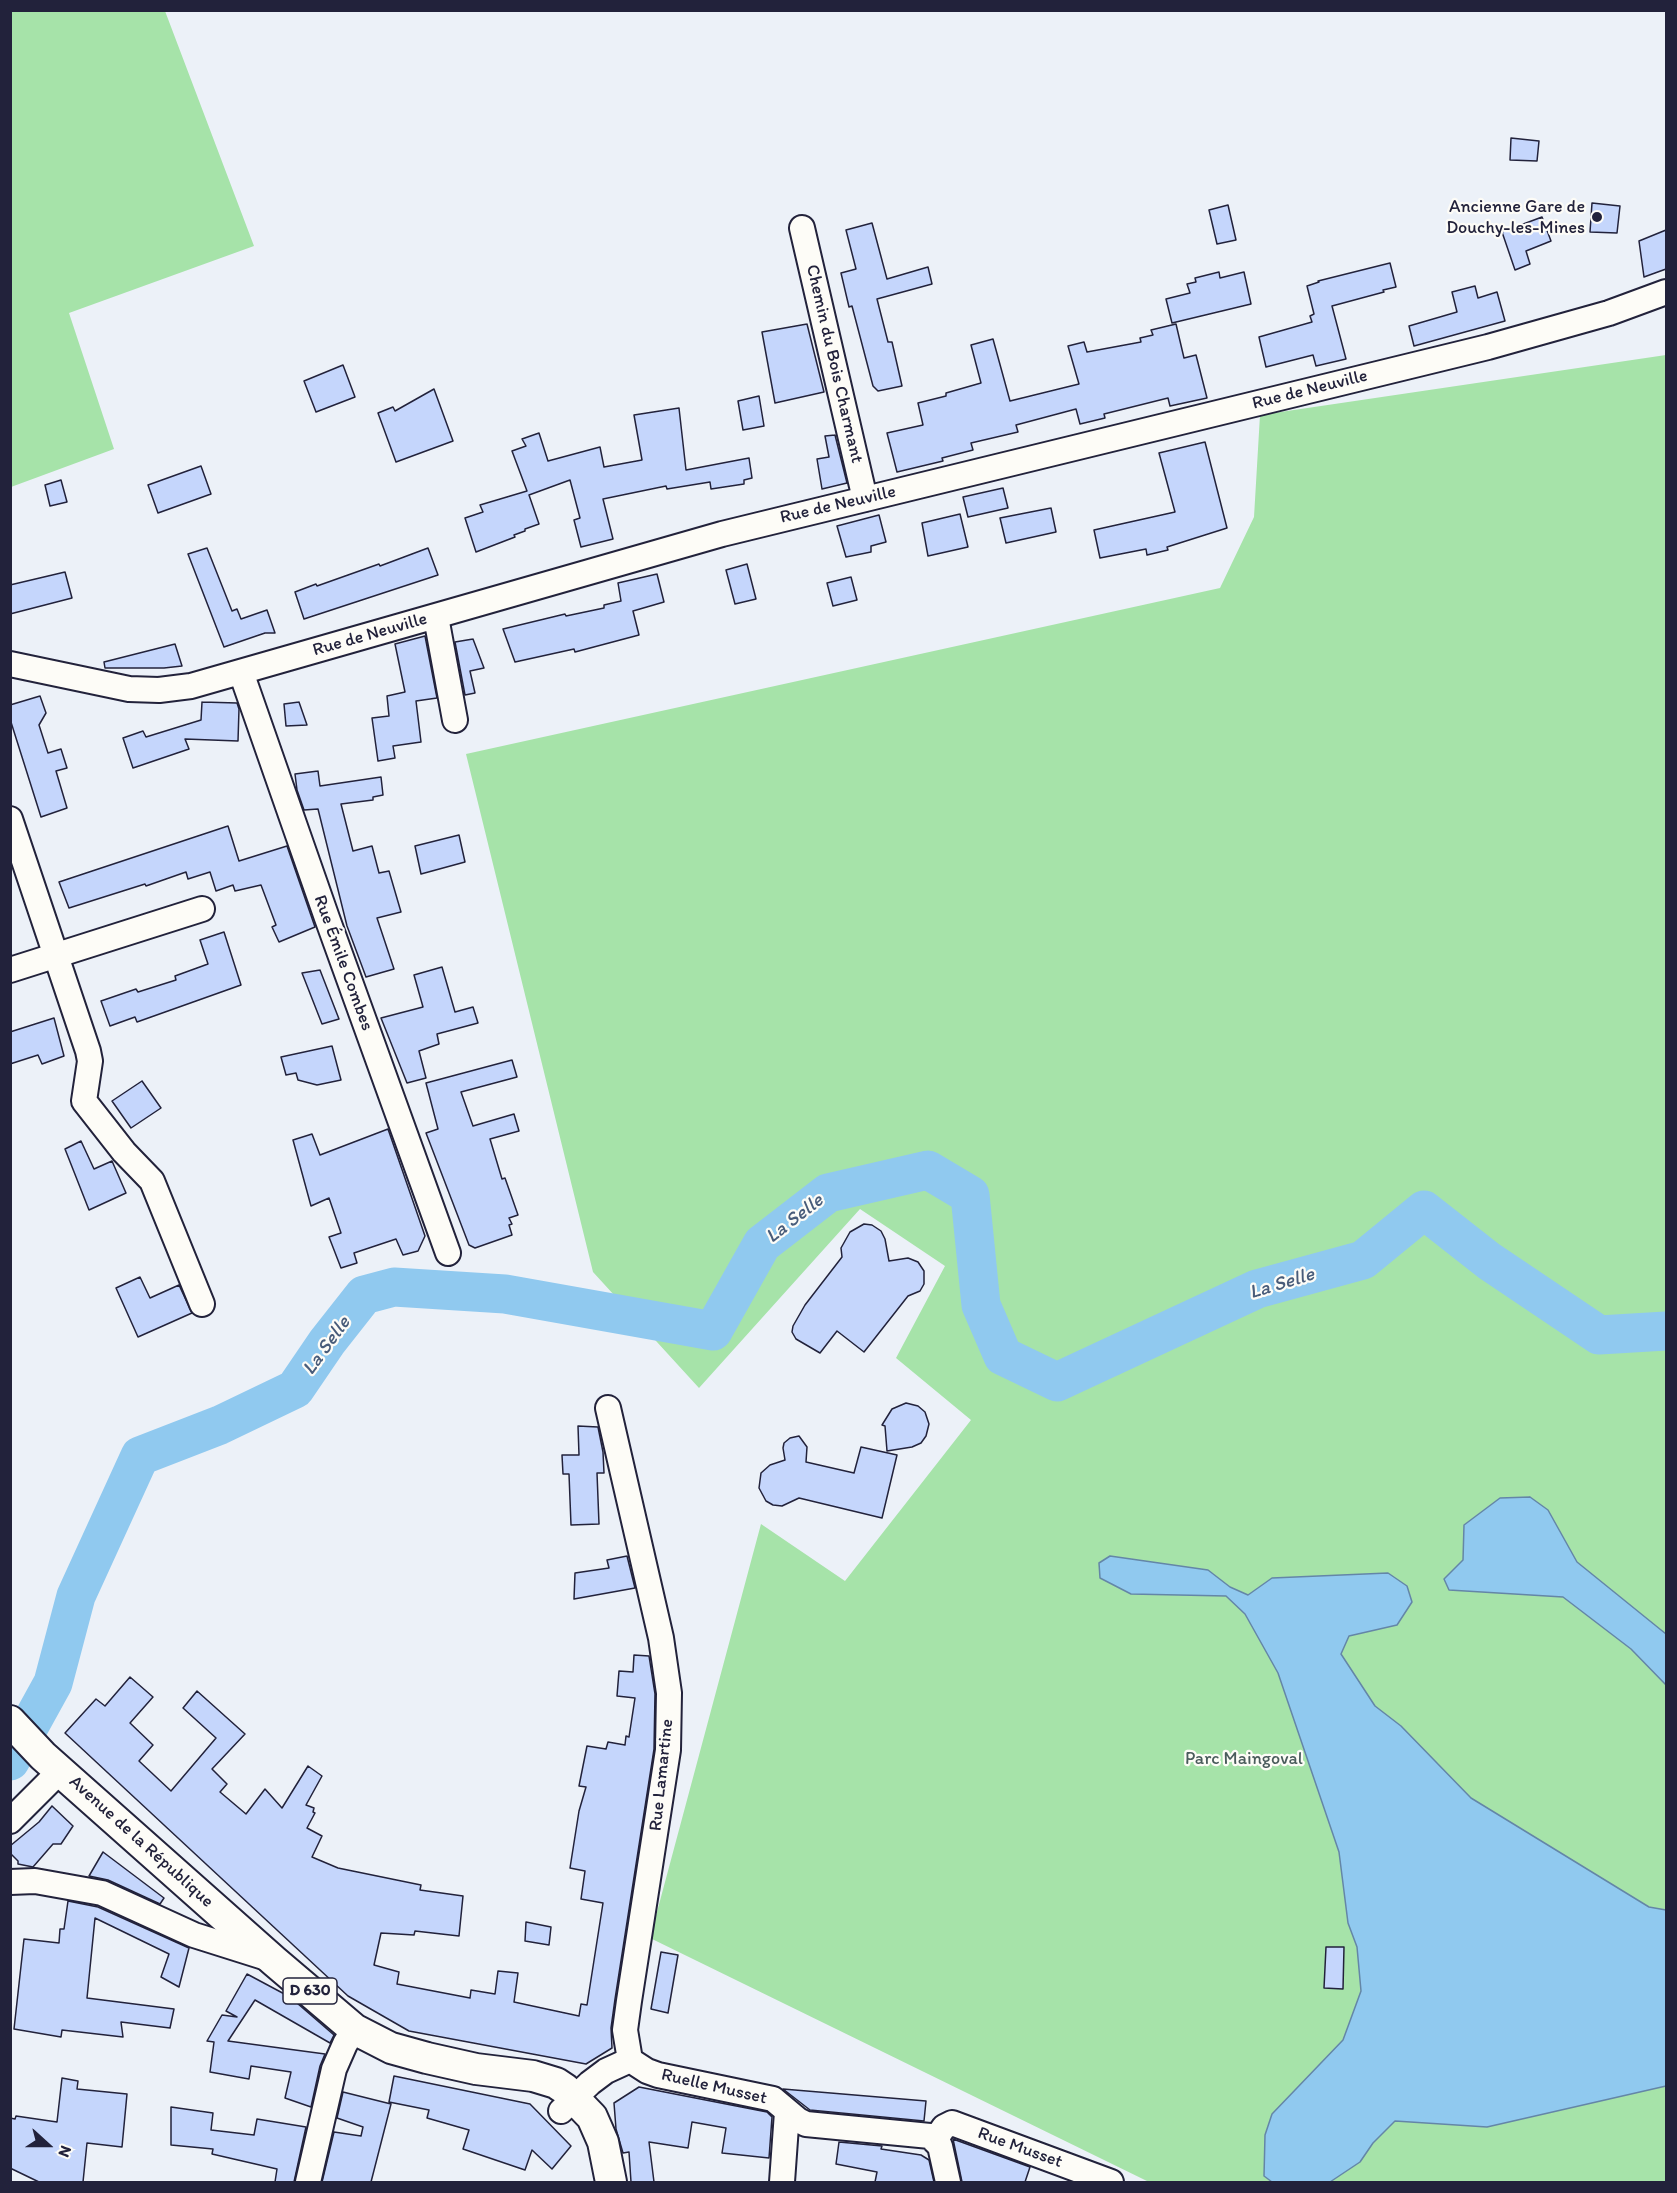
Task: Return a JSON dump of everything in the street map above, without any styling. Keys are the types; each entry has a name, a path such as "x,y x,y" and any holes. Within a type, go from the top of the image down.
{"main road":[{"name":"Avenue de la République","path":"10,1720 51,1763 354,2029 391,2048 427,2058 546,2079 556,2083 583,2138 592,2161 596,2182"},
{"name":"Avenue de la République","path":"567,2104 592,2118 604,2149 611,2182"}],"street":[{"name":"Chemin du Bois Charmant","path":"802,228 865,499"},
{"name":"Rue de Neuville","path":"10,664 114,687 144,690 191,686 722,534 1488,347 1609,313 1666,292"},
{"path":"436,616 455,720"},
{"name":"Rue Émile Combes","path":"241,672 448,1252"},
{"path":"10,819 88,1051 90,1061 84,1101 124,1152 152,1181 202,1304"},
{"path":"10,970 202,909"},
{"name":"Rue Lamartine","path":"608,1408 661,1638 669,1693 666,1772 625,2030 630,2060"},
{"path":"10,1821 51,1763"},
{"name":"Avenue de la République","path":"10,1882 35,1881 102,1893 194,1935 274,1961"},
{"path":"308,2182 334,2068 354,2029"},
{"path":"567,2104 606,2071 630,2060"},
{"name":"Ruelle Musset","path":"630,2060 658,2075 764,2096 779,2103 798,2120 816,2126 924,2135 935,2140"},
{"path":"782,2182 787,2112"},
{"name":"Rue Musset","path":"935,2140 944,2127 952,2123 1111,2182"},
{"path":"935,2140 940,2146 948,2182"}],"green space":[{"path":"11,10 165,11 254,246 69,313 114,449 11,487"},
{"name":"Parc Maingoval","path":"1666,355 1666,2182 1149,2182 650,1938 761,1524 845,1581 971,1420 896,1358 945,1266 860,1209 699,1388 593,1272 466,754 1220,588 1254,517 1260,415"}],"water":[{"path":"1530,1497 1548,1510 1577,1562 1666,1634 1666,1685 1631,1649 1563,1597 1449,1590 1444,1579 1463,1560 1464,1525 1500,1498"},
{"path":"1110,1556 1208,1570 1230,1587 1248,1595 1272,1578 1388,1573 1407,1586 1412,1602 1397,1625 1349,1636 1341,1654 1375,1706 1401,1726 1471,1798 1649,1907 1666,1910 1666,2086 1487,2127 1395,2121 1373,2143 1360,2162 1330,2182 1272,2182 1264,2176 1265,2135 1272,2114 1343,2040 1361,1991 1357,1947 1348,1923 1339,1852 1278,1673 1245,1614 1226,1596 1131,1594 1100,1578 1099,1563"}],"building":[{"path":"1511,138 1539,141 1537,161 1510,160"},
{"path":"1592,203 1620,206 1617,233 1590,232"},
{"path":"1228,205 1236,240 1217,244 1209,210"},
{"path":"1542,217 1551,241 1526,251 1530,264 1515,270 1502,232"},
{"path":"872,223 887,279 928,267 932,284 877,299 888,342 892,342 902,386 878,391 873,386 841,273 856,269 846,230"},
{"path":"1666,230 1666,269 1644,277 1639,241"},
{"path":"1390,263 1396,287 1332,306 1346,359 1316,366 1313,355 1266,367 1259,337 1312,322 1310,316 1314,314 1307,286 1318,281"},
{"path":"1219,272 1220,278 1244,272 1251,304 1172,323 1166,299 1190,293 1187,284 1196,282 1195,278"},
{"path":"1475,286 1478,298 1497,292 1505,321 1414,346 1409,326 1457,312 1452,292"},
{"path":"807,324 824,392 775,403 762,332"},
{"path":"1176,324 1184,358 1196,355 1207,398 1170,406 1168,398 1104,414 1105,418 1080,424 1076,409 1016,425 1018,432 971,443 973,450 942,458 943,461 897,472 887,433 923,425 918,403 946,396 946,393 981,383 971,345 993,339 1010,401 1079,384 1068,346 1084,342 1087,352 1141,342 1140,338 1153,335 1151,330"},
{"path":"343,365 355,397 316,412 304,381"},
{"path":"434,389 453,441 396,462 378,413 393,407 395,411"},
{"path":"759,396 764,426 743,430 738,401"},
{"path":"679,408 686,470 749,458 752,478 744,480 744,484 711,489 710,482 667,489 666,486 603,499 613,539 581,547 574,520 580,518 570,480 529,495 539,524 525,529 514,535 515,537 476,552 465,518 483,512 480,505 527,491 512,451 526,446 522,439 539,433 548,461 600,447 604,467 642,460 634,415"},
{"path":"835,435 847,483 822,489 817,459 829,457 825,436"},
{"path":"1205,442 1227,528 1167,547 1168,550 1147,555 1146,549 1100,558 1094,530 1175,512 1159,453"},
{"path":"201,466 211,494 158,513 148,485"},
{"path":"61,480 67,502 50,506 45,485"},
{"path":"1003,488 1008,508 968,517 963,497"},
{"path":"1051,508 1056,532 1006,543 1000,518"},
{"path":"960,514 968,547 928,556 922,523"},
{"path":"879,515 886,542 871,546 871,552 846,557 837,526"},
{"path":"207,548 232,611 237,609 241,619 267,610 275,633 265,633 224,647 188,554"},
{"path":"428,548 438,575 304,619 295,592 379,564 380,566"},
{"path":"747,564 756,599 735,604 726,570"},
{"path":"65,572 72,598 10,614 10,585"},
{"path":"657,574 664,602 633,611 639,635 575,652 574,649 515,662 503,629 565,614 566,616 604,608 604,605 621,601 618,583"},
{"path":"851,577 857,600 833,606 827,583"},
{"path":"425,636 437,698 416,701 421,742 393,746 395,758 378,761 372,718 389,716 387,696 405,692 395,644"},
{"path":"473,639 484,668 470,671 475,693 465,695 455,642"},
{"path":"175,644 182,666 105,668 104,662"},
{"path":"40,696 46,713 39,725 48,753 61,749 67,768 56,771 67,808 41,817 10,719 10,705"},
{"path":"202,702 237,703 239,709 238,741 185,739 189,749 133,768 123,738 143,731 146,737 201,720"},
{"path":"299,702 307,725 286,726 284,704"},
{"path":"318,771 320,786 381,777 383,795 373,797 373,800 341,804 353,851 372,846 379,873 389,871 401,912 377,918 394,969 366,977 347,926 318,809 304,810 297,790 295,774"},
{"path":"228,826 239,861 287,846 315,927 279,942 272,927 276,925 261,885 235,891 233,885 216,891 210,872 188,879 186,872 69,908 59,882"},
{"path":"459,835 465,862 421,874 415,846"},
{"path":"224,932 241,985 137,1022 135,1017 110,1026 101,1001 136,989 138,992 176,980 175,976 208,964 200,940"},
{"path":"442,967 455,1012 473,1007 478,1023 437,1034 439,1044 419,1051 426,1078 407,1083 381,1018 423,1007 414,975"},
{"path":"320,970 339,1019 322,1024 302,973"},
{"path":"54,1018 64,1056 42,1064 38,1055 10,1064 10,1032"},
{"path":"332,1046 341,1080 317,1085 298,1080 296,1073 286,1075 281,1057"},
{"path":"512,1060 517,1077 461,1092 473,1126 514,1114 519,1131 490,1139 502,1179 505,1178 518,1215 509,1218 512,1224 509,1225 512,1235 475,1248 469,1245 426,1133 438,1129 426,1083"},
{"path":"142,1081 161,1108 131,1128 112,1101"},
{"path":"388,1129 425,1236 418,1251 403,1255 396,1239 354,1253 357,1263 341,1268 329,1237 341,1233 329,1198 311,1206 293,1140 312,1134 320,1155"},
{"path":"81,1141 94,1169 112,1161 126,1193 89,1210 65,1149"},
{"path":"864,1224 872,1225 881,1231 885,1239 889,1261 908,1258 918,1262 924,1271 924,1284 920,1291 908,1296 864,1352 837,1331 820,1353 796,1339 792,1332 793,1326 805,1305 842,1257 841,1248 850,1232"},
{"path":"140,1277 150,1298 179,1285 192,1313 138,1337 116,1288"},
{"path":"906,1403 918,1406 925,1412 929,1424 926,1436 921,1443 912,1447 887,1451 885,1426 882,1425 892,1409"},
{"path":"578,1426 598,1427 604,1473 597,1473 599,1524 571,1525 569,1474 563,1474 562,1455 579,1455"},
{"path":"799,1436 807,1447 806,1462 854,1473 861,1447 897,1455 882,1518 799,1498 782,1506 766,1501 759,1488 761,1473 770,1465 785,1460 784,1443 790,1438"},
{"path":"627,1556 635,1588 574,1599 575,1573 609,1568 607,1560"},
{"path":"634,1655 649,1656 655,1694 654,1749 615,1999 611,2028 612,2048 586,2064 409,2031 348,1996 65,1733 96,1699 105,1706 130,1677 153,1697 130,1723 153,1745 139,1761 171,1791 216,1738 183,1708 197,1691 245,1734 212,1769 227,1784 220,1792 246,1814 265,1789 282,1808 308,1766 322,1776 306,1805 314,1808 315,1813 307,1828 322,1836 312,1857 338,1868 421,1885 420,1890 463,1896 459,1936 415,1931 414,1935 381,1933 374,1965 399,1972 397,1984 470,1998 471,1990 495,1994 498,1971 518,1973 514,2002 579,2016 581,2004 587,2005 603,1903 581,1899 585,1871 570,1868 579,1811 586,1787 579,1786 587,1746 606,1749 608,1742 625,1745 626,1736 629,1737 635,1698 617,1696 619,1671 633,1672"},
{"path":"52,1806 73,1826 61,1844 53,1844 33,1867 18,1864 10,1853 10,1846 39,1822"},
{"path":"103,1852 164,1898 160,1904 108,1880 89,1876"},
{"path":"68,1901 98,1907 189,1948 179,1987 161,1977 169,1954 95,1918 87,1998 174,2009 170,2028 121,2022 123,2037 62,2030 61,2037 14,2029 24,1939 59,1943 60,1929 64,1929"},
{"path":"526,1922 551,1927 549,1945 525,1941"},
{"path":"1326,1947 1344,1947 1343,1989 1324,1988"},
{"path":"661,1952 678,1955 668,2013 651,2009"},
{"path":"247,1974 290,1997 334,2035 330,2043 255,2000 228,2041 325,2054 311,2107 285,2098 291,2072 251,2066 249,2079 210,2072 214,2042 207,2041 222,2015 237,2017 226,2011"},
{"path":"394,2076 530,2104 571,2146 552,2169 532,2150 525,2170 463,2149 469,2130 427,2118 429,2110 389,2102"},
{"path":"62,2078 78,2081 77,2089 127,2094 122,2147 87,2143 83,2182 39,2182 10,2168 10,2118 15,2119 16,2116 57,2122"},
{"path":"639,2087 767,2112 772,2117 769,2158 722,2153 726,2128 692,2122 688,2148 649,2142 654,2182 631,2182 629,2152 623,2153 616,2129 614,2103"},
{"path":"783,2089 926,2101 924,2121 810,2110"},
{"path":"343,2092 391,2104 371,2182 322,2182 334,2132 361,2136 363,2127 337,2118"},
{"path":"171,2107 213,2113 211,2130 254,2135 257,2119 306,2127 294,2182 275,2182 277,2169 212,2154 213,2149 171,2145"},
{"path":"953,2139 1030,2167 1025,2182 962,2182"},
{"path":"839,2142 882,2146 881,2149 921,2155 929,2160 934,2182 875,2182 877,2172 836,2164"}],"waterway":[{"name":"La Selle","path":"10,1761 53,1683 76,1596 140,1456 220,1425 295,1389 327,1342 364,1295 394,1287 505,1294 713,1331 762,1244 828,1193 928,1170 970,1195 981,1305 1003,1356 1057,1382 1257,1289 1363,1260 1424,1210 1489,1261 1599,1335 1666,1331"}],"place":[{"name":"Ancienne Gare de Douchy-les-Mines","path":"1597,217"}]}
